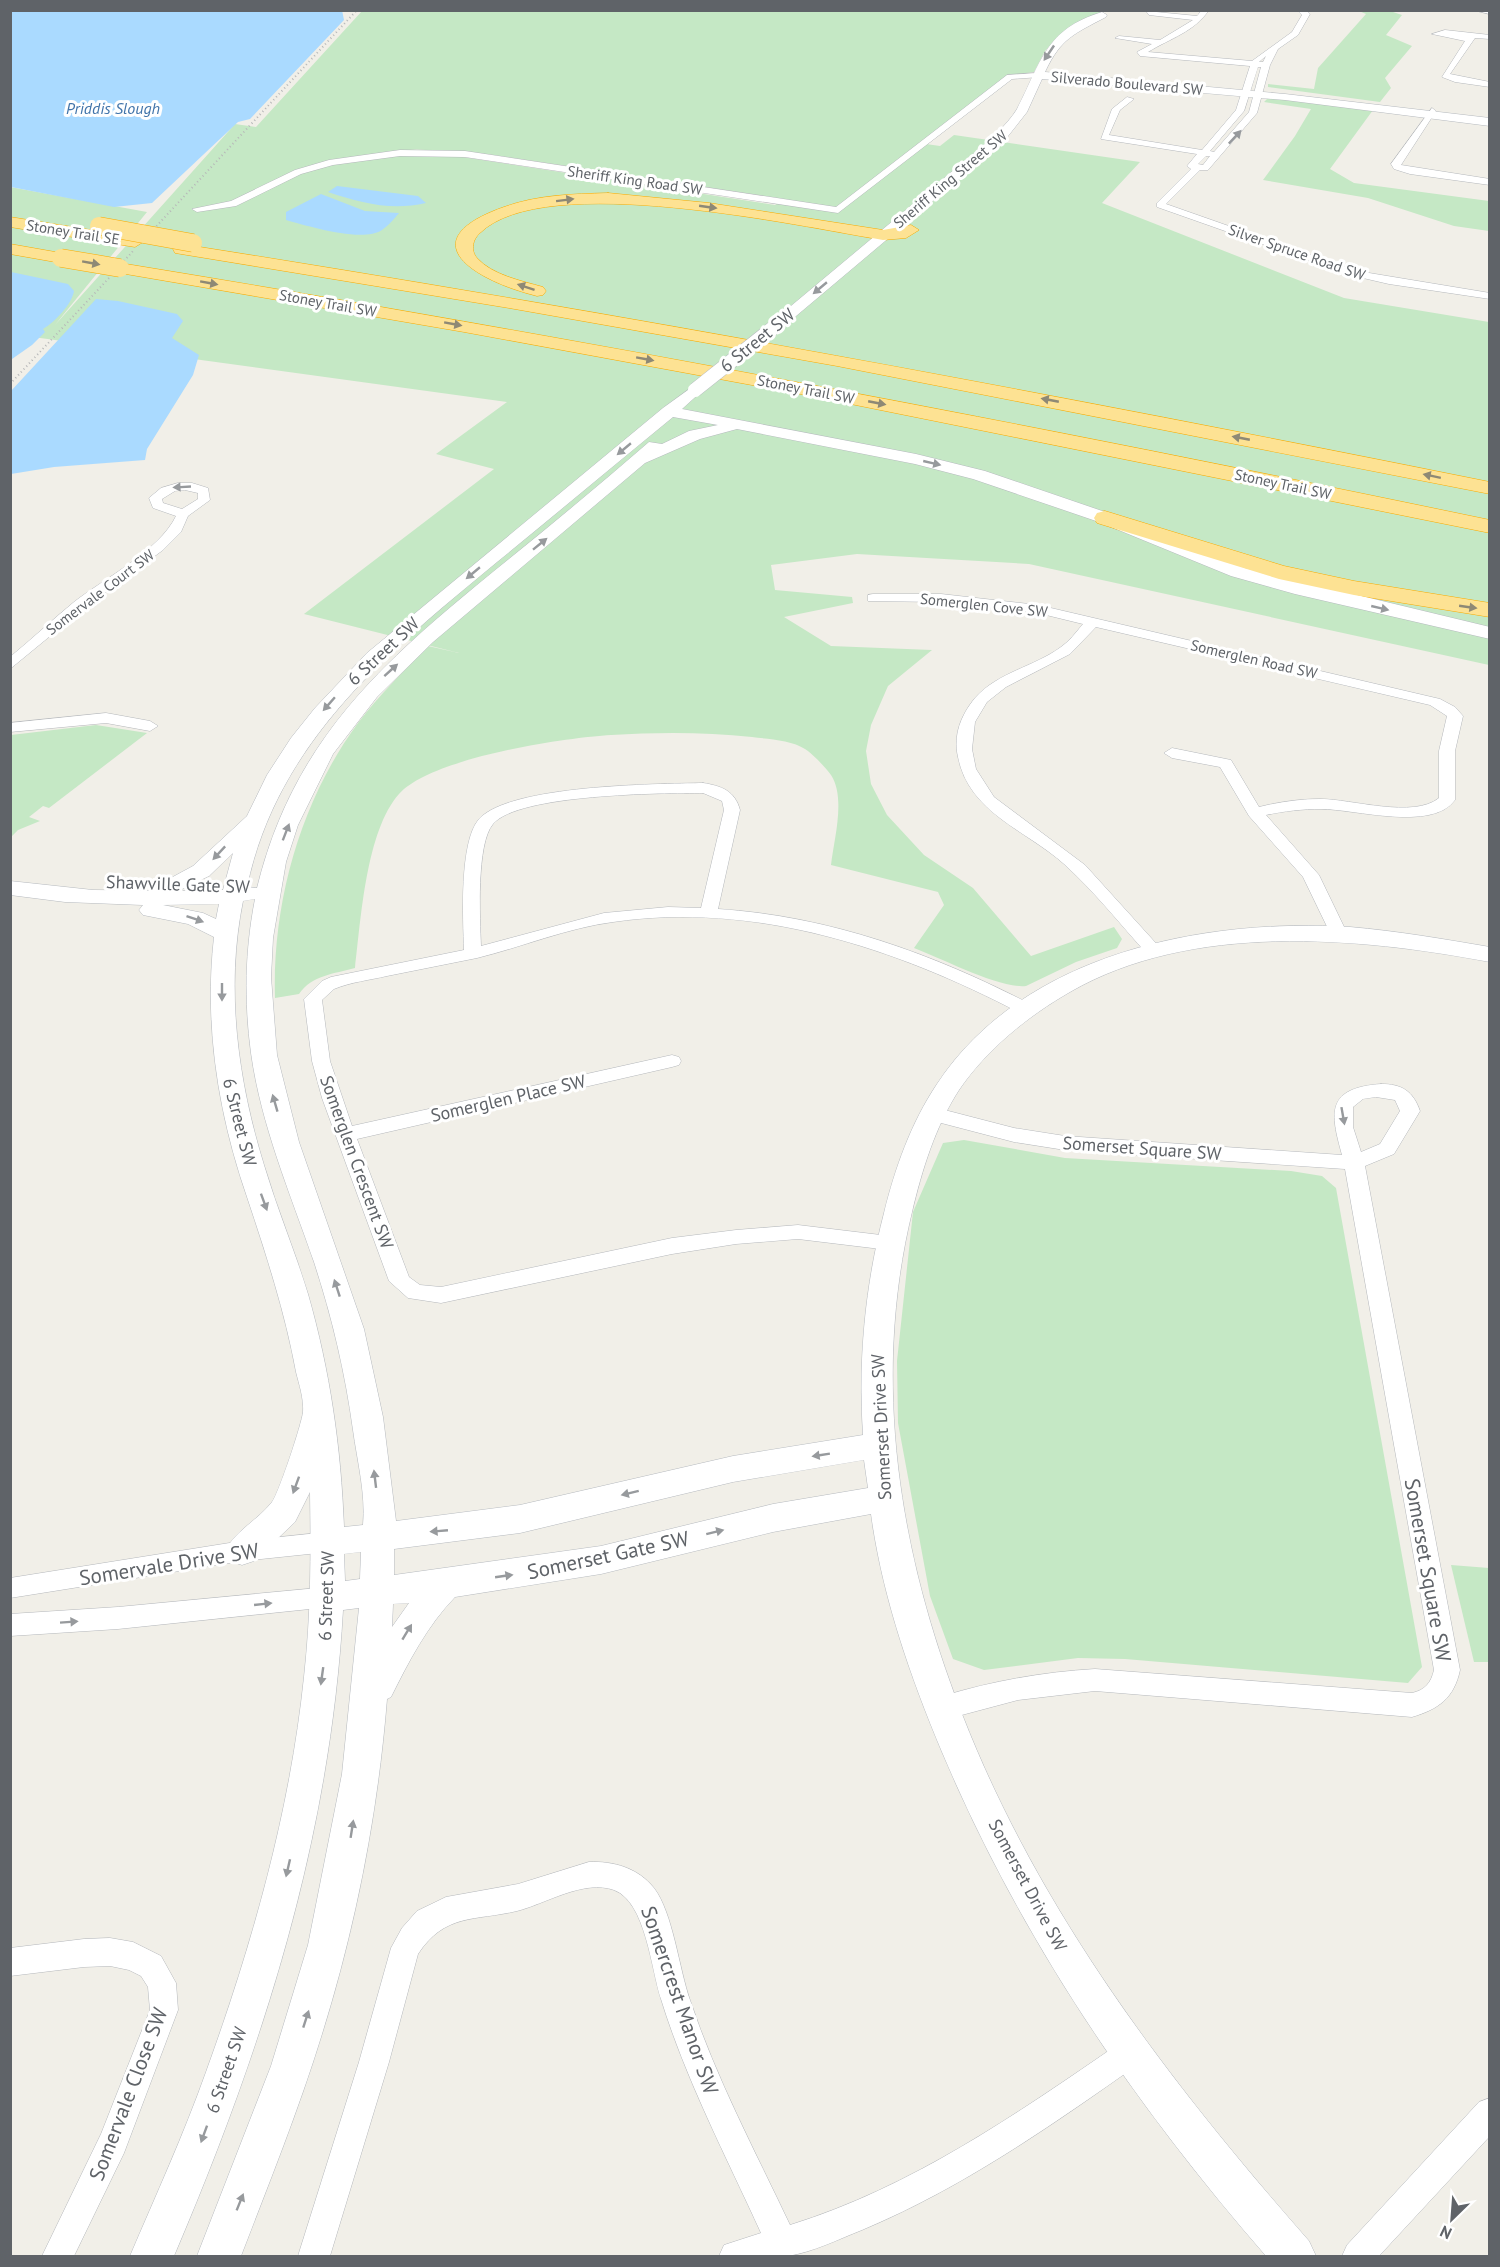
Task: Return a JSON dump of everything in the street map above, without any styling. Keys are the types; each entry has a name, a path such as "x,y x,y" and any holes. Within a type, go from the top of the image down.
{"highway":[{"path":"911,230 900,234 884,235 636,198 563,200 520,208 487,220 469,236 465,245 466,254 473,264 487,273 539,291 809,347 952,381"},
{"path":"10,210 99,226 187,246"},
{"path":"771,217 850,239 856,243 862,253"},
{"name":"Stoney Trail SE","path":"10,222 135,242"},
{"name":"Stoney Trail SW","path":"135,242 187,246 952,381 1490,488"},
{"name":"Stoney Trail SE","path":"13,250 120,268"},
{"name":"Stoney Trail SW","path":"120,268 614,353 1054,437 1490,527"},
{"path":"1054,437 1490,542"},
{"path":"1106,518 1279,572 1354,588 1490,610"}],"main road":[{"name":"Sheriff King Street SW","path":"1072,43 1105,13"},
{"name":"Sheriff King Street SW","path":"884,235 1001,137 1021,112 1047,54 1060,39 1105,13"},
{"name":"Silverado Boulevard SW","path":"1037,75 1260,92 1490,120"},
{"name":"Silverado Boulevard SW","path":"1055,78 1066,83 1082,80 1246,91"},
{"name":"Sheriff King Street SW","path":"911,230 1015,143"},
{"name":"6 Street SW","path":"219,2256 260,2152 312,2001 349,1854 371,1703 379,1591 380,1514 370,1436 352,1338 273,1098 263,1050 258,963 260,929 268,887 302,790 336,733 377,683 456,612 911,230"},
{"name":"6 Street SW","path":"152,2256 201,2142 254,1989 279,1907 310,1758 323,1665 328,1597 326,1480 313,1371 293,1291 251,1168 231,1092 222,1031 225,933 234,890 258,818 277,777 311,726 363,666 884,235"},
{"path":"669,411 979,475 1106,518 1238,572 1295,588 1490,633"},
{"path":"635,463 680,440 715,429 738,428 787,434"},
{"path":"177,884 201,871 258,818"},
{"name":"Shawville Gate SW","path":"10,870 67,879 177,884 234,890"},
{"name":"Shawville Gate SW","path":"10,888 34,892 116,897 268,887"},
{"path":"34,892 195,918 225,933"},
{"name":"Somerset Drive SW","path":"1294,2256 1210,2161 1130,2053 1073,1967 1031,1896 972,1778 943,1708 915,1629 888,1527 879,1445 875,1374 877,1330 889,1243 908,1174 933,1114 957,1073 983,1045 1026,1009 1053,991 1086,975 1154,951 1231,936 1338,933 1426,942 1490,955"},
{"path":"242,1551 283,1512 296,1488 318,1409"},
{"path":"328,1542 465,1528 520,1519 734,1469 879,1445"},
{"name":"Somerset Gate SW","path":"328,1597 446,1584 601,1560 773,1518 885,1498"},
{"path":"371,1703 406,1631 426,1604 446,1584"}],"street":[{"path":"1138,65 1136,60 1140,54 1185,32 1201,19 1206,10"},
{"path":"1274,49 1266,65 1260,92 1249,121 1206,168 1192,166 1236,118 1253,64 1262,54 1274,49 1298,29 1306,14 1300,10"},
{"path":"1476,10 1490,12"},
{"path":"1149,13 1201,19"},
{"path":"1490,37 1472,38 1445,76 1453,80 1490,85"},
{"path":"1119,38 1162,43"},
{"path":"1140,54 1266,65"},
{"name":"Sheriff King Road SW","path":"197,209 233,204 320,165 381,154 421,152 465,154 838,210 1010,77 1037,75"},
{"path":"1130,99 1116,109 1103,134 1106,138 1219,154"},
{"path":"1431,113 1396,164 1397,167 1410,171 1490,182"},
{"path":"911,153 924,155"},
{"name":"Silver Spruce Road SW","path":"1198,167 1160,205 1354,273 1389,281 1490,296"},
{"name":"Somervale Court SW","path":"10,664 70,612 158,547 177,528 183,514"},
{"name":"Somerglen Cove SW","path":"873,598 967,600 1038,609 1093,621"},
{"path":"1093,621 1066,650 1012,677 983,699 966,724 963,742 965,760 981,794 1003,815 1068,859 1154,951"},
{"name":"Somerglen Road SW","path":"1093,621 1435,702 1450,710 1455,716 1447,752 1447,800 1438,809 1424,812 1321,804 1271,809 1255,813"},
{"path":"10,728 106,718 150,726"},
{"path":"1172,753 1226,762 1255,813 1311,875 1338,933"},
{"path":"473,953 471,894 474,865 487,819 509,808 567,796 616,790 703,788 715,790 729,799 732,810 708,913"},
{"name":"Somerglen Crescent SW","path":"889,1243 798,1232 736,1237 672,1246 441,1295 423,1294 406,1287 400,1281 344,1135 321,1061 313,999 337,981 473,953 613,917 672,911 708,913 783,923 879,946 954,973 1026,1009"},
{"name":"Somerglen Place SW","path":"344,1135 672,1061"},
{"name":"Somerset Square SW","path":"933,1114 1014,1135 1065,1143 1354,1163 1447,1670 1440,1693 1433,1699 1412,1706 1095,1680 1042,1682 979,1696 943,1708"},
{"name":"Somervale Drive SW","path":"10,1588 242,1551 328,1542"},
{"path":"10,1625 118,1618 328,1597"},
{"name":"Somercrest Manor SW","path":"314,2256 374,2062 405,1948 415,1933 429,1919 450,1910 518,1897 595,1875 621,1879 644,1896 650,1907 675,1999 700,2069 782,2243"},
{"name":"Somervale Close SW","path":"10,1962 83,1954 133,1954 151,1964 165,1988 164,2010 113,2142 58,2256"},
{"path":"735,2256 782,2243 866,2213 992,2147 1130,2053"},
{"path":"1359,2256 1490,2113"}],"green space":[{"path":"362,11 1103,11 1055,40 1045,51 1034,72 1013,75 926,144 940,146 954,135 1140,162 1102,203 1344,298 1489,322 1489,665 1029,564 857,554 771,565 775,590 852,597 853,603 784,617 831,646 932,650 888,686 871,725 866,751 871,784 887,815 924,855 973,888 1031,956 1114,927 1122,939 1117,948 1076,962 1026,986 1001,983 954,965 914,948 944,905 938,892 831,865 838,819 838,795 826,768 805,749 772,739 735,735 646,733 611,735 562,740 499,752 467,760 415,781 399,794 388,810 379,830 367,876 355,968 317,979 299,994 275,998 275,962 279,925 294,853 306,819 338,753 358,723 383,693 428,646 459,653 304,614 494,469 436,454 507,402 11,334 10,187 147,212 55,325 235,124 256,127","holes":["410,149 486,154 784,199 775,205"]},
{"path":"1359,11 1390,11 1402,15 1386,35 1412,46 1385,78 1391,88 1380,102 1268,87 1268,84 1314,89 1318,68 1366,14"},
{"path":"1267,99 1285,99 1373,110 1330,169 1354,183 1489,201 1489,231 1454,226 1368,198 1263,180 1295,136 1311,109 1264,102"},
{"path":"96,725 147,733 49,808 43,806 29,817 40,821 18,830 11,837 11,735"},
{"path":"964,1140 1065,1158 1291,1171 1322,1176 1336,1188 1422,1667 1408,1683 1125,1659 1078,1658 984,1670 953,1659 930,1596 898,1423 897,1361 913,1212 943,1143"},
{"path":"1451,1565 1489,1568 1489,1662 1474,1662"}],"water":[{"name":"Priddis Slough","path":"342,10 344,20 250,119 238,122 152,203 114,207 11,187 11,11"},
{"path":"337,186 418,196 426,203 388,206 328,192"},
{"path":"321,194 365,211 399,213 382,230 362,235 335,232 286,220 286,212"},
{"path":"11,272 68,284 74,291 62,312 43,329 45,332 32,345 12,359 11,367"},
{"path":"96,299 118,301 177,314 183,321 172,338 199,355 193,375 147,449 145,460 54,467 11,474 11,391"}],"railway":[{"path":"151,232 357,10"},
{"path":"124,261 133,251"},
{"path":"10,384 109,278"}]}
